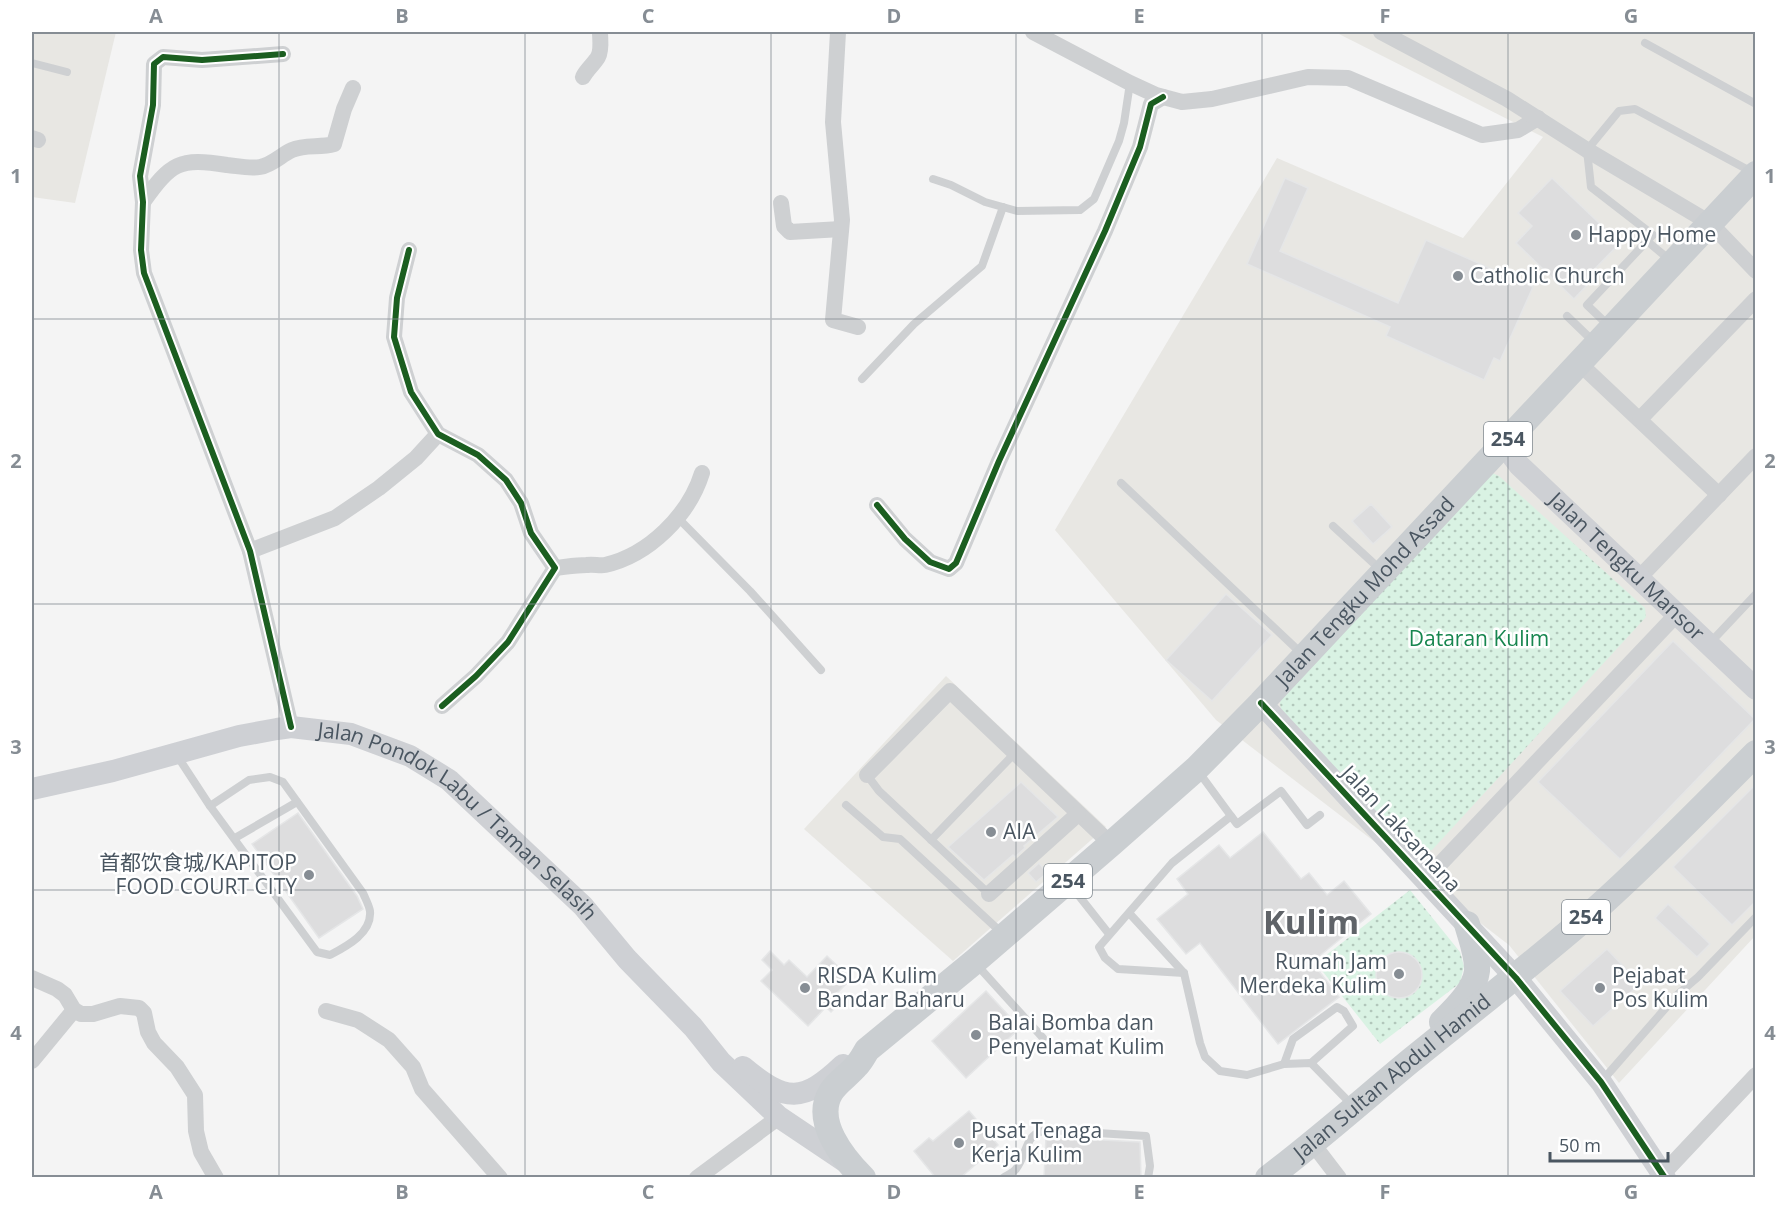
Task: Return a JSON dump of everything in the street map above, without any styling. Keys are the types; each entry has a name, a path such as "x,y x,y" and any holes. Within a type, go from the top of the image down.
{"main road":[{"name":"Jalan Tengku Mohd Assad","path":"693,1027 766,1084 794,1095 804,1094 813,1089 831,1077 853,1056 867,1050 974,962 1196,769 1261,703 1755,174"},
{"name":"Jalan Tengku Mansor","path":"1508,439 1507,449 1519,465 1755,689"},
{"name":"Jalan Laksamana","path":"1261,703 1516,978 1601,1082 1663,1176"},
{"name":"Jalan Pondok Labu / Taman Selasih","path":"32,789 113,771 264,730 291,728 351,734 410,756 440,774 480,808 511,840 583,906 627,959 693,1027"},
{"name":"254","path":"1516,978 1653,855 1755,753"},
{"path":"1412,1060 1435,1029 1460,1003 1473,983 1477,972 1467,924"},
{"name":"Jalan Sultan Abdul Hamid","path":"1268,1178 1516,978"},
{"path":"693,1027 721,1062 779,1117 856,1171"},
{"name":"Jalan Tengku Mohd Assad","path":"856,1171 827,1125 826,1105 831,1093 857,1065 867,1050"}],"street":[{"path":"583,77 598,57 600,32"},
{"path":"838,32 833,122 842,220 833,320 858,327"},
{"path":"1033,32 1130,83 1159,96 1182,102 1212,99 1308,77 1348,78 1482,135 1518,130 1538,118"},
{"path":"1381,32 1507,99 1587,150 1710,223 1755,271"},
{"path":"283,54 202,60 163,57 154,64 153,105 140,176 143,202 141,250 144,273 250,551 291,728"},
{"path":"143,202 161,176 171,168 184,163 204,161 248,168 260,167 294,149 334,144 353,88"},
{"path":"877,505 905,539 935,564 949,569 956,563 1009,440 1105,231 1140,147 1148,110 1159,96"},
{"path":"781,203 784,226 790,232 841,229"},
{"path":"409,250 397,298 394,337 411,392 438,434 478,455 506,480 521,503 531,533 555,568"},
{"path":"1640,419 1755,299"},
{"path":"1596,345 1640,419 1719,495"},
{"path":"250,551 335,518 379,489 416,458 438,434"},
{"path":"1639,578 1755,456"},
{"path":"555,568 604,565 636,553 678,518 696,493 702,474"},
{"path":"442,706 476,676 508,642 555,568"},
{"path":"1425,880 1677,614"},
{"path":"867,775 950,691 1111,844"},
{"path":"988,894 1078,814"},
{"path":"32,978 57,989 81,1014 93,1014 120,1006 139,1008 144,1013 148,1032 154,1043 177,1067 195,1095 196,1131 201,1152 216,1178"},
{"path":"32,1061 75,1010"},
{"path":"326,1011 358,1020 389,1040 413,1067 422,1089 500,1178"},
{"path":"1663,1176 1755,1075"},
{"path":"698,1178 779,1117"},
{"path":"1313,1144 1339,1178"}],"lane":[{"path":"1646,43 1755,104"},
{"path":"32,63 67,72"},
{"path":"933,179 985,202 1017,211 1080,210 1094,199 1122,132 1130,83"},
{"path":"1596,345 1587,305 1653,235 1591,187 1587,150 1618,111 1635,109 1755,174"},
{"path":"862,379 914,324 982,266 1003,207"},
{"path":"1647,241 1673,263"},
{"path":"1567,316 1596,345"},
{"path":"1121,483 1305,656"},
{"path":"678,518 750,591 821,670"},
{"path":"1333,526 1383,572"},
{"path":"1709,645 1755,594"},
{"path":"931,840 1015,753"},
{"path":"176,754 210,806 317,952 330,955 349,945 366,928 370,911 363,893 283,782 270,777 249,780 210,806"},
{"path":"1196,769 1237,824 1281,791 1307,825 1320,815"},
{"path":"867,775 879,791 988,894"},
{"path":"235,838 297,802"},
{"path":"846,805 883,837 900,838 1004,936"},
{"path":"1184,973 1118,969 1105,958 1099,947 1172,863 1231,816"},
{"path":"1068,881 1109,934"},
{"path":"1130,914 1184,973 1205,1057 1220,1071 1247,1075 1284,1064 1311,1063 1353,1026 1344,1011 1337,1007 1293,1039 1284,1064"},
{"path":"1601,1082 1677,995 1698,977 1755,917"},
{"path":"974,962 1043,1038"},
{"path":"1311,1063 1354,1107"},
{"path":"1003,1178 1015,1170 1033,1136 1041,1130 1049,1130 1146,1136 1150,1166 1149,1178"}],"shaded area":[{"path":"32,32 116,32 75,203 32,197"},
{"path":"1335,32 1755,32 1755,936 1619,1083 1509,945 1216,720 1055,530 1277,158 1463,238 1543,137"},
{"path":"946,676 1106,827 953,961 804,829"}],"green space":[{"name":"Dataran Kulim","path":"1492,473 1499,476 1645,608 1646,617 1432,850 1415,853 1281,710 1280,703 1283,691"},
{"path":"1410,890 1460,952 1464,966 1460,983 1380,1044 1316,963"}],"building":[{"name":"Catholic Church","path":"1285,178 1308,188 1280,251 1398,303 1426,240 1533,287 1500,361 1494,358 1484,380 1386,336 1390,327 1247,264"},
{"name":"Happy Home","path":"1552,178 1620,243 1586,278 1590,282 1574,299 1516,243 1532,226 1518,213"},
{"path":"1371,504 1392,527 1373,544 1352,521"},
{"path":"1226,594 1272,635 1212,701 1166,660"},
{"path":"1673,641 1755,719 1620,859 1538,782"},
{"path":"1021,782 1058,817 1024,846 1025,848 1015,857 1013,855 984,880 948,847"},
{"path":"1755,785 1755,902 1732,925 1673,867"},
{"name":"首都饮食城/KAPITOP FOOD COURT CITY","path":"298,813 357,896 363,909 319,938 252,844"},
{"path":"1263,832 1301,879 1309,873 1327,895 1344,881 1371,914 1312,962 1339,997 1278,1044 1200,943 1186,954 1157,919 1188,894 1177,879 1219,845 1230,858"},
{"path":"1039,863 1047,873 1036,882 1028,873"},
{"path":"1668,904 1710,944 1697,957 1655,918"},
{"name":"Pejabat Pos Kulim","path":"1607,949 1640,984 1593,1026 1560,991"},
{"name":"RISDA Kulim Bandar Baharu","path":"770,951 784,965 789,960 807,977 827,956 851,979 835,995 842,1001 831,1012 826,1007 808,1026 761,981 772,970 762,960"},
{"name":"Rumah Jam Merdeka Kulim","path":"1399,952 1415,959 1422,975 1415,991 1399,998 1383,991 1376,975 1383,959"},
{"name":"Balai Bomba dan Penyelamat Kulim","path":"986,991 1020,1028 966,1078 932,1041"},
{"name":"Pusat Tenaga Kerja Kulim","path":"969,1111 998,1145 960,1178 936,1178 914,1151 929,1138 933,1141"},
{"path":"1046,1137 1140,1142 1141,1178 1044,1178"}],"cycle path":[{"path":"283,54 202,60 163,57 154,64 153,105 140,176 143,202 141,250 144,273 250,551 291,727"},
{"path":"877,505 905,539 930,562 949,569 956,563 999,461 1105,231 1140,147 1151,104 1163,97"},
{"path":"409,250 397,298 394,337 411,392 438,434 478,455 506,480 521,503 531,533 555,568 508,642 476,676 442,706"},
{"path":"1261,703 1516,978 1601,1082 1665,1178"}],"place":[{"name":"Happy Home","path":"1576,235"},
{"name":"Catholic Church","path":"1458,276"},
{"name":"AIA","path":"991,832"},
{"name":"首都饮食城/KAPITOP FOOD COURT CITY","path":"309,875"},
{"name":"Rumah Jam Merdeka Kulim","path":"1399,974"},
{"name":"RISDA Kulim Bandar Baharu","path":"805,988"},
{"name":"Pejabat Pos Kulim","path":"1600,988"},
{"name":"Balai Bomba dan Penyelamat Kulim","path":"976,1035"},
{"name":"Pusat Tenaga Kerja Kulim","path":"959,1143"}],"district":[{"name":"Kulim","path":"1311,922"}]}
